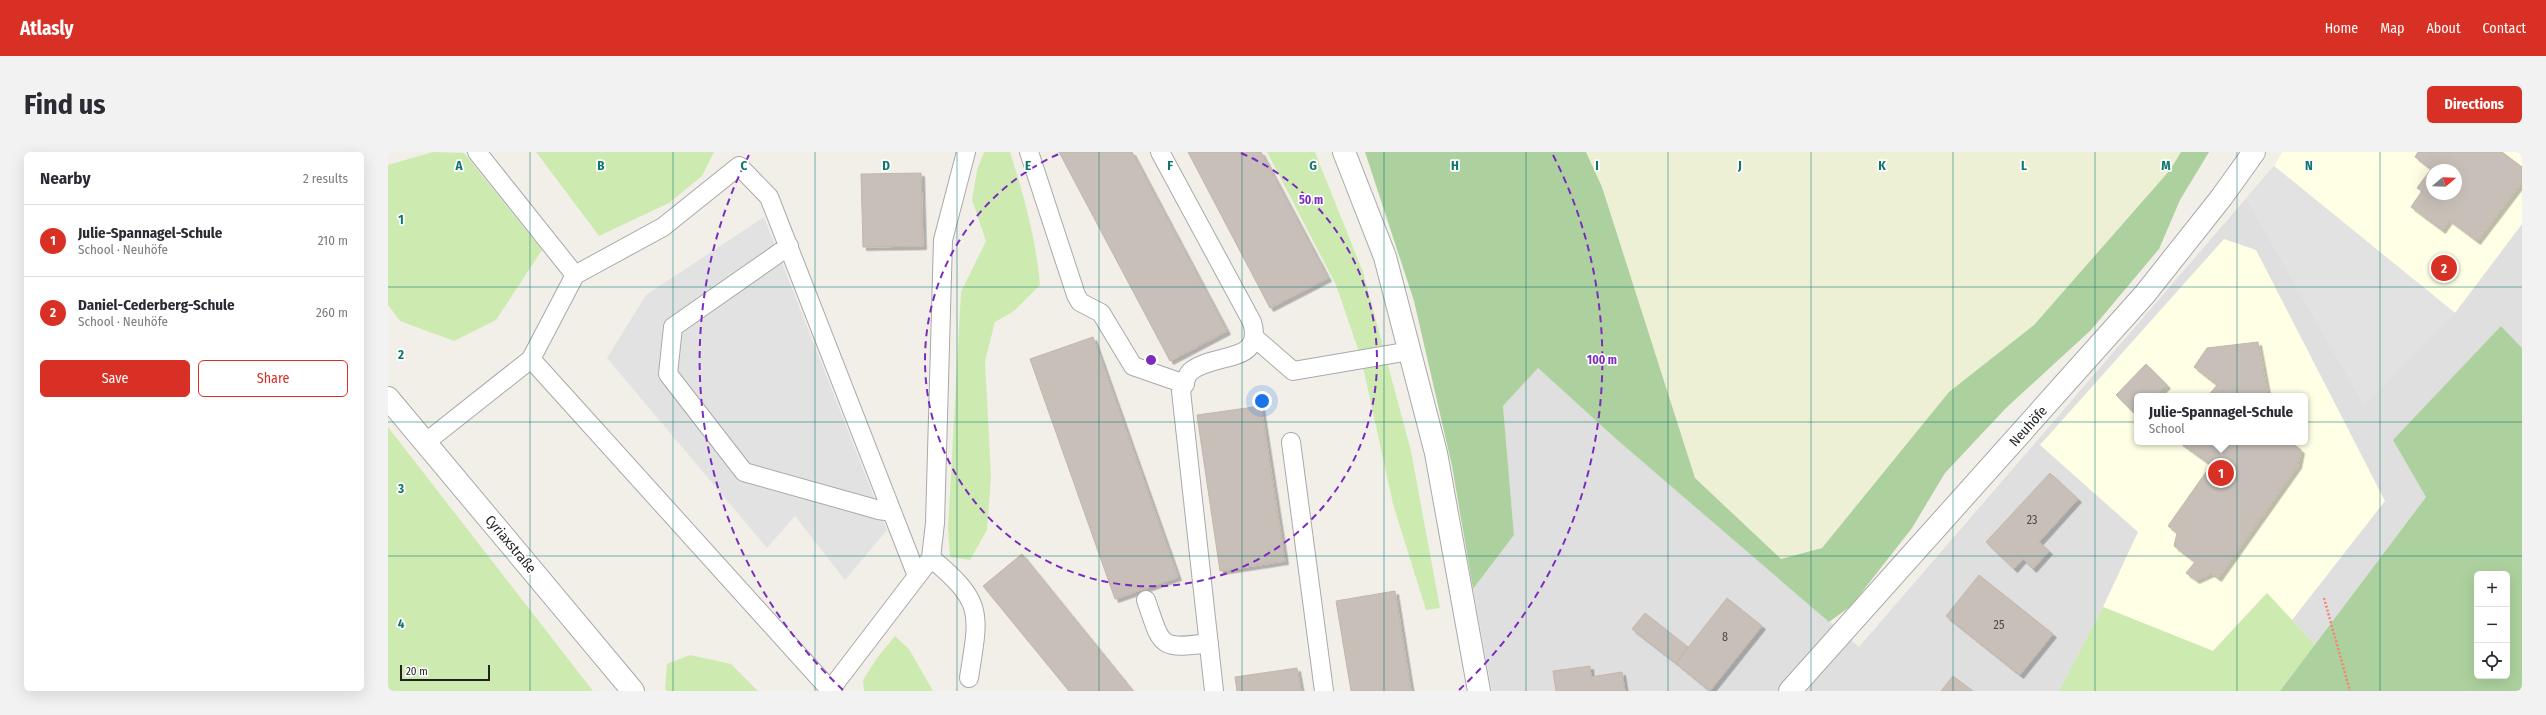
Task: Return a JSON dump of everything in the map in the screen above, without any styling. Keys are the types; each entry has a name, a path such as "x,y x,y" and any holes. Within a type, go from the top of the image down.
{"street":[{"path":"1344,152 1385,257 1436,453 1479,691"},
{"name":"Neuhöfe","path":"1790,691 2145,294 2222,198 2254,152"},
{"name":"Cyriaxstraße","path":"388,398 633,691"}],"lane":[{"path":"477,152 575,276"},
{"path":"531,359 830,690 931,558 935,516 944,240 966,152"},
{"path":"1030,152 1076,295 1080,302 1101,313 1133,366 1185,384"},
{"path":"1160,152 1252,322 1256,338 1293,371 1410,351"},
{"path":"426,442 531,359 575,276 663,227 739,166 770,197 917,576"},
{"path":"789,246 673,327 668,374 744,472 879,510 892,512"},
{"path":"1214,691 1182,416 1181,391 1189,373 1198,367 1248,350 1256,338"},
{"path":"1291,442 1324,691"},
{"path":"931,558 958,581 975,608 977,627 970,678"},
{"path":"1146,600 1160,638 1169,646 1181,647 1209,643"}],"path":[{"path":"2324,598 2350,691"}],"shaded area":[{"path":"1586,152 2181,152 2170,170 2034,325 1949,392 1822,548 1780,559 1695,478 1602,187"},
{"path":"2282,152 2522,152 2522,348 2501,326 2426,497 2315,645 2267,593 2213,651 2103,607 2059,691 1492,691 1473,589 1514,535 1503,406 1538,368 1615,438 1859,647 2274,166"},
{"path":"2282,152 2522,152 2522,224 2455,313 2274,166"},
{"path":"2274,166 2455,313 2364,406 2246,199"},
{"path":"764,217 887,530 845,580 795,516 767,548 607,358 646,295"},
{"path":"2224,239 2256,250 2385,501 2292,620 2267,593 2213,651 2103,607 2138,532 2040,445"}],"green space":[{"path":"433,152 464,153 542,250 496,320 454,341 400,321 388,305 388,165"},
{"path":"536,152 714,152 702,176 669,203 599,236"},
{"path":"984,152 1010,152 1029,218 1036,251 1040,285 1014,311 995,322 985,361 991,476 987,530 970,560 950,557 948,529 961,292 986,241 972,200 977,170"},
{"path":"1267,152 1315,152 1363,272 1411,451 1440,608 1426,610 1393,504 1361,358 1336,285"},
{"path":"1365,152 1586,152 1602,187 1695,478 1781,559 1822,548 1949,392 2034,325 2170,170 2181,152 2209,152 2180,200 2159,249 2091,330 2006,408 1945,473 1912,528 1851,606 1829,622 1615,438 1538,368 1503,406 1514,535 1473,589 1452,466 1414,301"},
{"path":"2501,326 2522,348 2522,691 2280,691 2426,497 2393,440"},
{"path":"388,427 593,691 388,691"},
{"path":"2267,593 2315,645 2280,691 2059,691 2103,607 2213,651"},
{"path":"895,636 909,649 933,691 864,691 863,680 877,658"},
{"path":"690,655 731,664 758,691 667,691 665,689 667,664"}],"building":[{"path":"1059,152 1132,152 1227,331 1170,361"},
{"path":"1188,152 1261,152 1328,278 1270,308"},
{"path":"2418,152 2502,152 2522,167 2522,182 2477,241 2449,220 2442,230 2411,207 2422,191 2417,188 2426,176 2426,200 2462,200 2462,164 2426,164 2426,165 2415,157"},
{"path":"921,173 923,246 863,247 861,174"},
{"path":"1093,337 1178,577 1115,599 1030,359"},
{"path":"2258,342 2267,393 2210,393 2217,385 2194,367 2207,348"},
{"path":"2146,364 2167,385 2159,393 2134,393 2134,413 2116,395"},
{"path":"1261,406 1285,561 1220,571 1197,415"},
{"path":"2183,445 2295,445 2301,450 2298,465 2218,578 2211,573 2196,580 2186,573 2195,562 2174,546 2177,533 2168,526 2211,465"},
{"path":"2050,473 2078,499 2039,542 2049,551 2033,569 2023,559 2014,569 1986,542"},
{"path":"1022,554 1133,691 1069,691 983,586"},
{"path":"1979,575 2053,634 2020,675 1946,616"},
{"path":"1395,591 1411,691 1351,691 1336,601"},
{"path":"1727,598 1762,626 1710,691 1676,663"},
{"path":"1645,613 1688,647 1676,663 1632,629"},
{"path":"1590,666 1591,677 1622,672 1625,691 1556,691 1553,671"},
{"path":"1297,668 1301,691 1237,691 1235,677"},
{"path":"1953,676 1973,691 1941,691"}],"place":[{"name":"Daniel-Cederberg-Schule","path":"2444,268"},
{"name":"Julie-Spannagel-Schule","path":"2221,473"}]}
